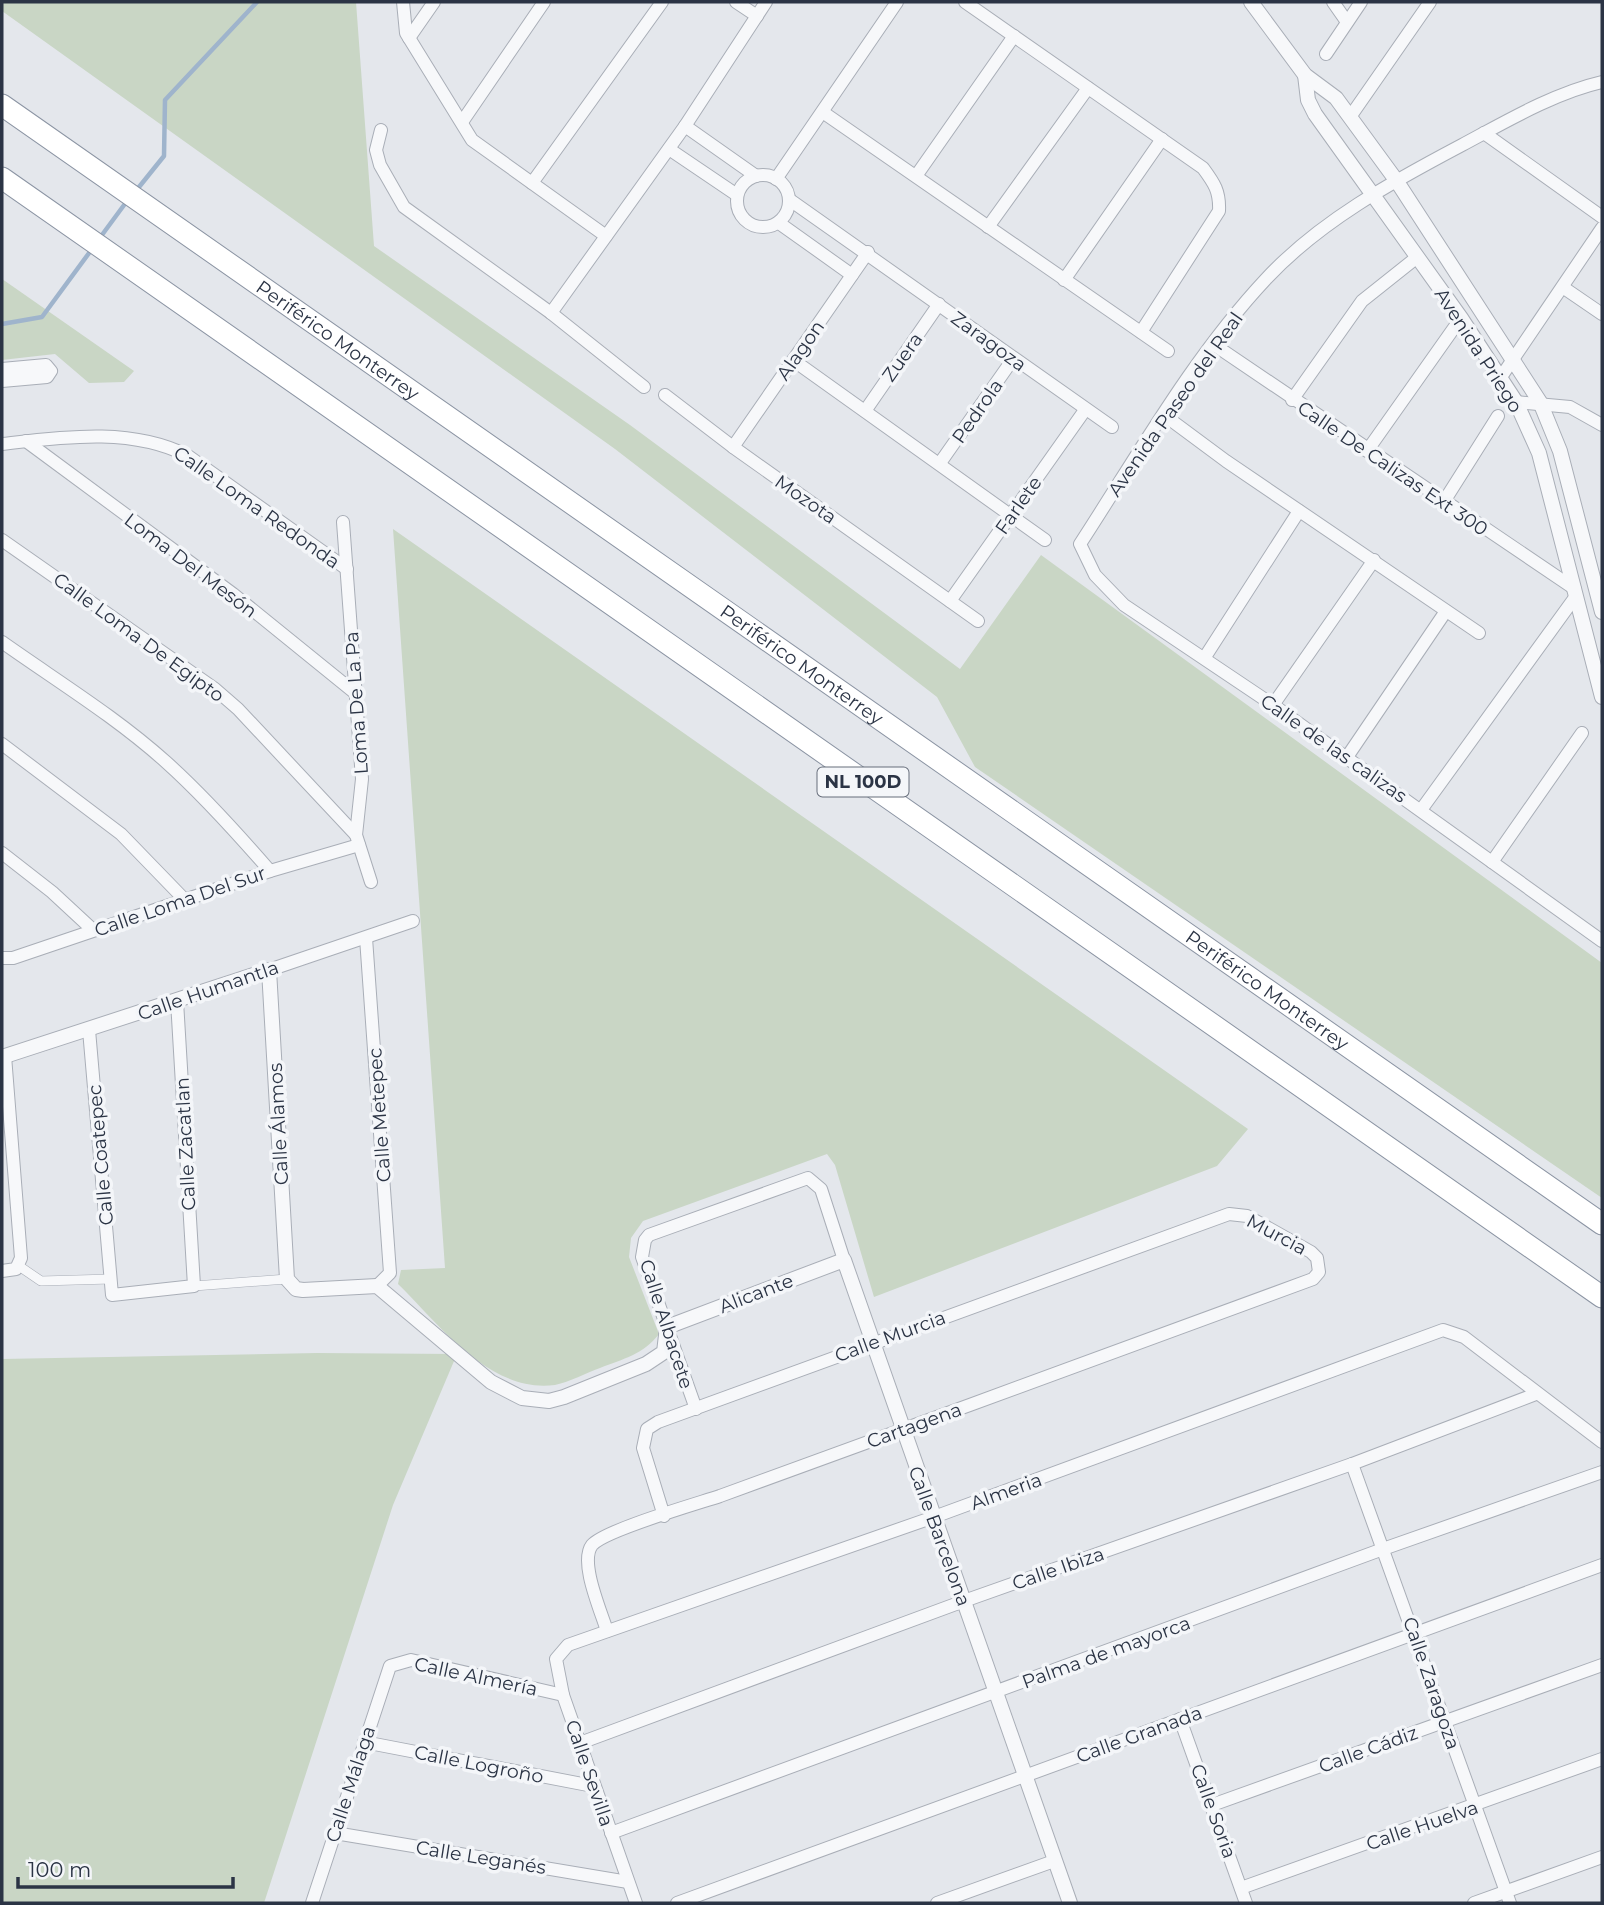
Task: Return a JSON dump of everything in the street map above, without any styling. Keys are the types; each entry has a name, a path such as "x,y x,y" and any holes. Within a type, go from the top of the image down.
{"highway":[{"name":"Periférico Monterrey","path":"2,104 1602,1224"},
{"name":"NL 100D","path":"2,178 1602,1297"}],"street":[{"path":"403,2 409,38 472,140 606,236"},
{"path":"409,38 434,2"},
{"path":"461,122 544,2"},
{"path":"532,183 662,2"},
{"path":"736,2 757,16"},
{"path":"551,313 685,126 766,2"},
{"path":"776,179 824,113 897,2"},
{"path":"965,2 1203,168 1220,193 1219,211 1141,332"},
{"name":"Avenida Priego","path":"1251,2 1306,75 1330,91 1396,180 1540,402 1560,451 1602,612"},
{"path":"1333,2 1347,22"},
{"path":"1326,54 1361,2"},
{"path":"1350,117 1430,2"},
{"path":"916,176 1014,36"},
{"name":"Avenida Priego","path":"1306,75 1308,100 1315,114 1461,318 1516,402 1539,453 1575,593 1600,676 1602,697"},
{"name":"Avenida Paseo del Real","path":"1080,544 1213,344 1265,279 1294,253 1396,180 1545,103 1602,82"},
{"path":"988,227 1088,88"},
{"path":"824,113 1168,351"},
{"path":"685,126 756,176 776,179 786,187 790,200 789,209 779,223 771,227 752,226 739,213 737,195 741,187 756,176"},
{"path":"381,130 376,150 380,165 404,206 551,313 644,387"},
{"path":"1484,133 1602,217"},
{"path":"1065,279 1162,139"},
{"path":"669,149 737,195"},
{"name":"Zaragoza","path":"790,200 868,252 1013,359 1112,427"},
{"path":"779,223 852,275"},
{"path":"1501,377 1602,229"},
{"name":"Alagon","path":"733,447 868,252"},
{"path":"1292,400 1362,301 1416,258"},
{"path":"1564,288 1602,314"},
{"name":"Zuera","path":"865,411 939,304"},
{"path":"1367,450 1461,318"},
{"name":"Calle De Calizas Ext 300","path":"1213,344 1575,593"},
{"name":"Pedrola","path":"940,463 1013,359"},
{"path":"793,360 1045,540"},
{"path":"2,369 46,365 51,372 47,377 2,381"},
{"name":"Mozota","path":"665,395 733,447 978,621"},
{"path":"1516,402 1540,402 1570,407 1602,425"},
{"name":"Farlete","path":"950,601 1085,410"},
{"path":"1164,415 1299,511 1374,559 1479,633"},
{"path":"1443,503 1498,416"},
{"name":"Calle Loma Redonda","path":"2,444 133,437 165,444 188,456 347,569"},
{"name":"Loma Del Mesón","path":"26,441 233,594 354,692"},
{"path":"1205,657 1299,511"},
{"name":"Loma De La Pa","path":"343,522 362,779 357,840 371,882"},
{"name":"Calle Loma De Egipto","path":"2,540 215,689 357,840"},
{"name":"Calle de las calizas","path":"1080,544 1095,575 1108,591 1347,757 1602,941"},
{"path":"1273,705 1374,559"},
{"path":"1421,810 1575,593"},
{"path":"1347,757 1447,611"},
{"path":"2,642 120,724 164,760 212,805 270,871"},
{"path":"1492,862 1583,733"},
{"path":"2,744 121,834 184,899"},
{"name":"Calle Loma Del Sur","path":"2,958 13,958 357,840"},
{"path":"2,853 52,892 93,930"},
{"name":"Calle Humantla","path":"3,1056 89,1030 413,921"},
{"name":"Calle Metepec","path":"366,938 390,1273 377,1286"},
{"name":"Calle Álamos","path":"269,970 287,1279"},
{"name":"Calle Zacatlan","path":"177,1001 194,1286"},
{"name":"Calle Coatepec","path":"89,1030 111,1279"},
{"path":"2,1271 12,1271 19,1266 22,1258 3,1056"},
{"name":"Calle Barcelona","path":"803,1179 814,1180 821,1189 902,1430 1070,1903"},
{"name":"Calle Albacete","path":"696,1409 642,1257 645,1240 649,1235 803,1179"},
{"name":"Murcia","path":"1221,1216 1247,1216 1311,1252 1317,1258 1319,1272"},
{"name":"Calle Murcia","path":"664,1516 643,1448 643,1438 652,1424 1221,1216"},
{"name":"Alicante","path":"667,1327 844,1260"},
{"path":"19,1266 41,1281 111,1279 112,1295 287,1279 296,1289 303,1290 377,1286 491,1382 511,1394 535,1401 564,1397 655,1359 664,1352 667,1327"},
{"name":"Cartagena","path":"607,1631 587,1564 589,1549 601,1538 1313,1279 1319,1272"},
{"name":"Almeria","path":"568,1645 934,1517 1443,1330 1464,1337 1536,1394"},
{"path":"1536,1394 1602,1442"},
{"name":"Calle Ibiza","path":"580,1743 964,1601 1352,1464 1536,1394"},
{"name":"Calle Zaragoza","path":"1352,1464 1508,1898"},
{"name":"Palma de mayorca","path":"611,1833 996,1694 1383,1549 1602,1472"},
{"name":"Calle Granada","path":"677,1903 1602,1565"},
{"name":"Calle Sevilla","path":"568,1645 556,1659 563,1695 636,1903"},
{"name":"Calle Almería","path":"390,1666 411,1660 563,1695"},
{"name":"Calle Cádiz","path":"1212,1805 1602,1665"},
{"name":"Calle Málaga","path":"312,1903 390,1666"},
{"name":"Calle Soria","path":"1180,1719 1246,1903"},
{"name":"Calle Logroño","path":"364,1742 593,1786"},
{"name":"Calle Huelva","path":"1241,1888 1477,1806 1602,1759"},
{"name":"Calle Leganés","path":"335,1833 628,1882"},
{"path":"1475,1903 1508,1898 1602,1857"},
{"path":"937,1903 1054,1861"}],"green space":[{"path":"2,2 356,2 374,246 630,425 960,669 1041,555 1602,963 1602,1198 975,767 937,697 615,449 2,11"},
{"path":"2,279 134,371 124,382 89,383 55,354 2,360"},
{"path":"393,529 1248,1129 1217,1166 874,1297 835,1165 827,1154 643,1221 631,1238 629,1257 659,1334 640,1351 555,1385 531,1385 509,1379 488,1368 449,1336 398,1284 401,1270 445,1268"},
{"path":"317,1353 457,1354 393,1505 264,1903 2,1903 2,1359"}],"waterway":[{"path":"135,192 164,156 165,100 257,2"},
{"path":"99,239 127,201"},
{"path":"2,324 42,317 92,249"}]}
